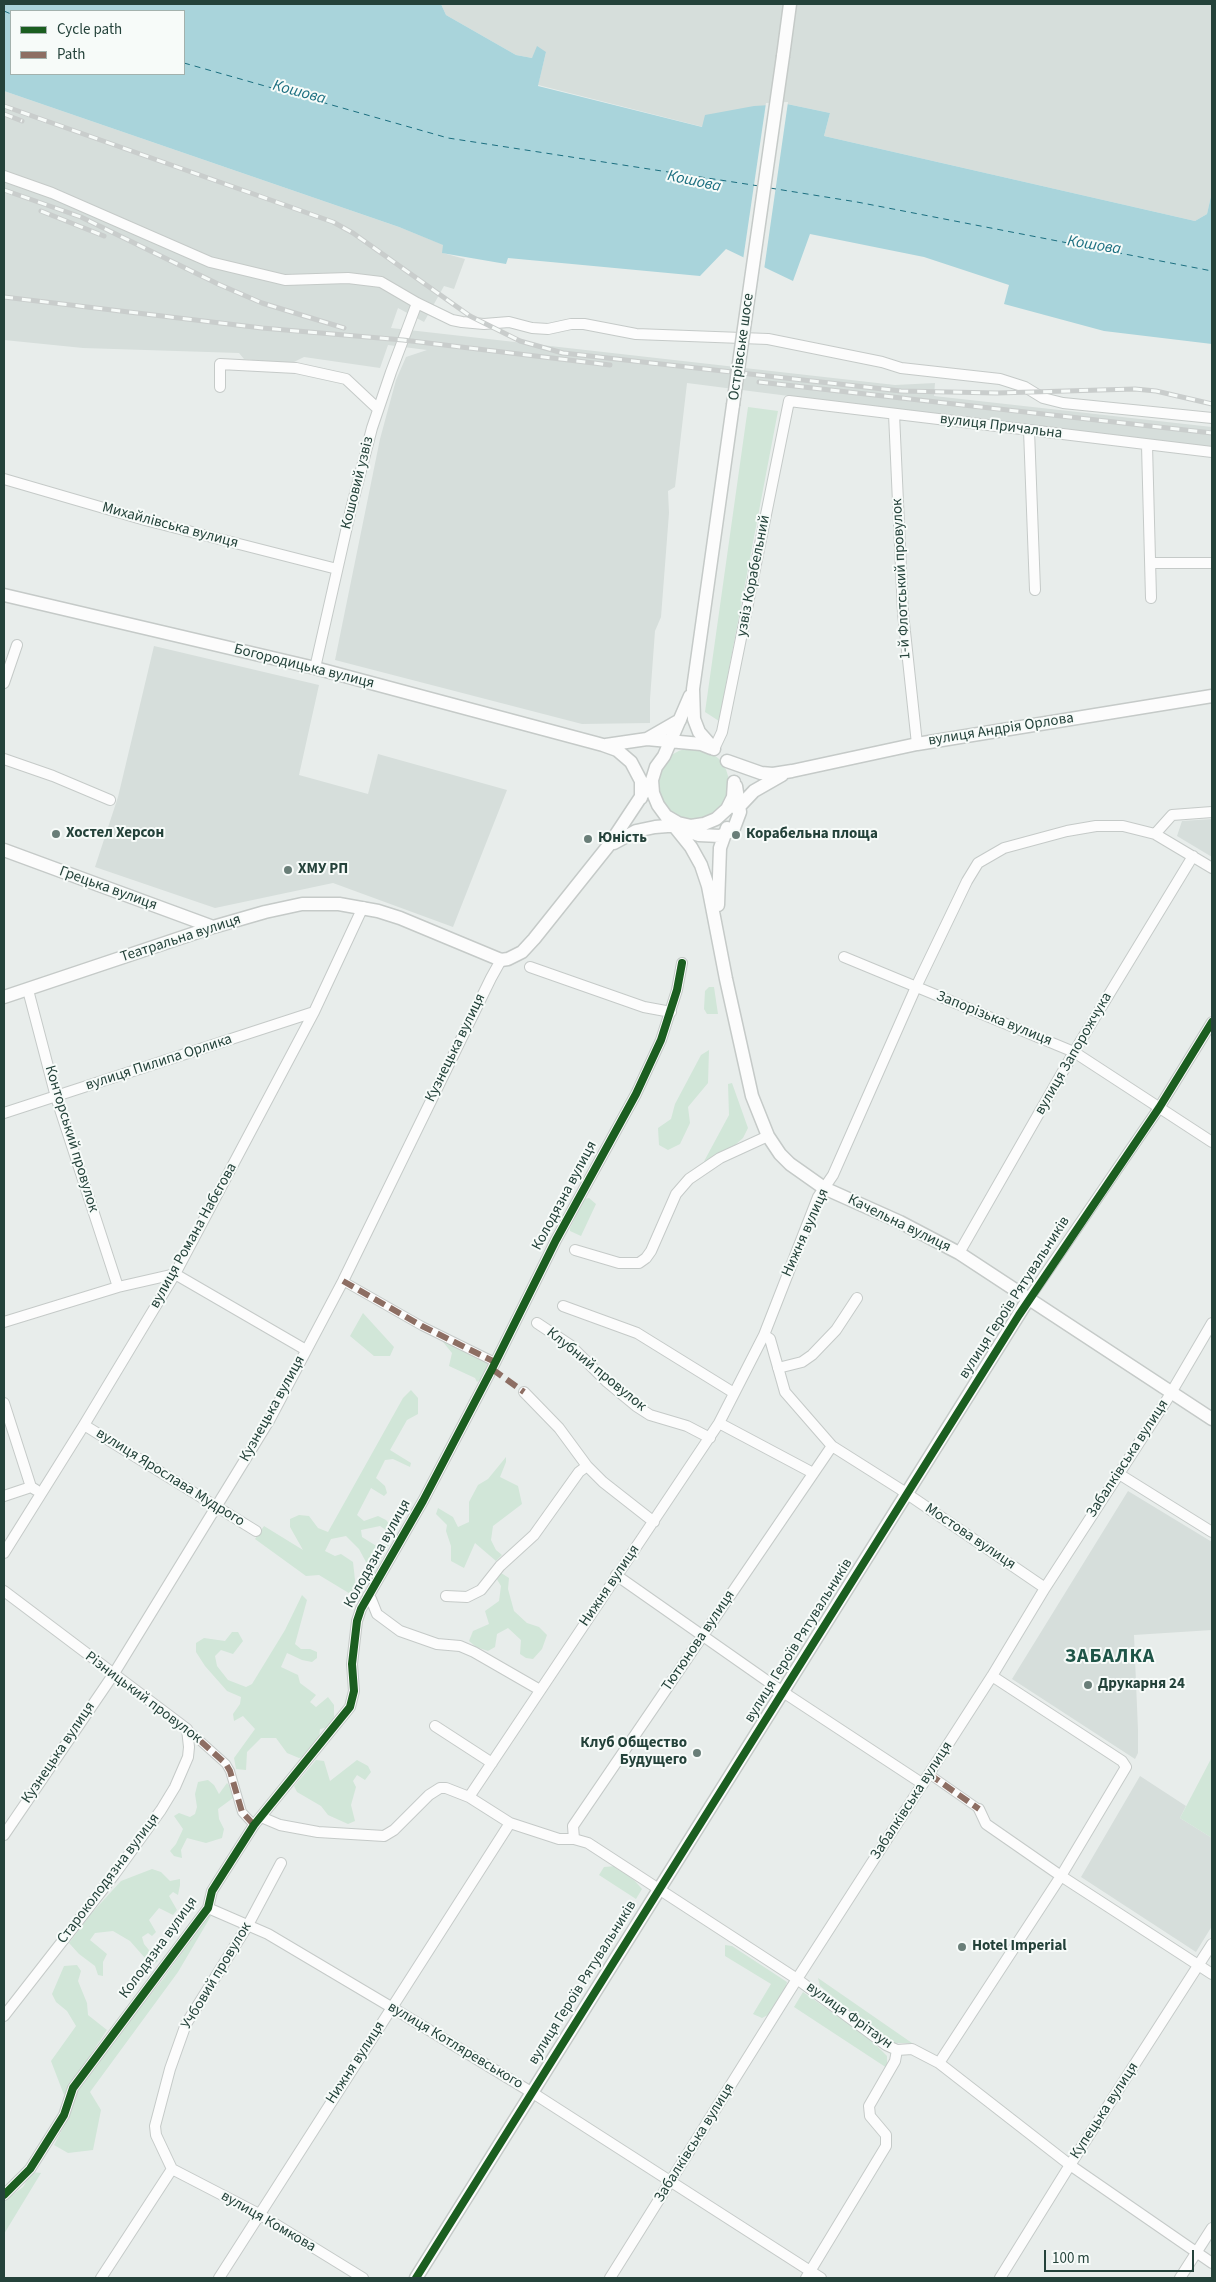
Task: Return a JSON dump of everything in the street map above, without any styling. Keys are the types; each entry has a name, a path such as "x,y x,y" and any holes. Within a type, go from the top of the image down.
{"street":[{"name":"Острівське шосе","path":"714,749 699,732 694,719 693,689 790,4"},
{"path":"4,176 52,193 210,262 285,280 348,278 381,282 418,302 462,322 484,324 509,322 532,328 548,329 571,324 584,324 636,334 768,339 882,362 901,368 1000,379 1025,387 1043,398 1063,402 1212,418"},
{"name":"Кошовий узвіз","path":"315,668 351,509 378,409 418,302"},
{"path":"220,387 220,364 296,368 346,379 378,409"},
{"name":"вулиця Причальна","path":"789,401 1212,452"},
{"name":"узвіз Корабельний","path":"714,749 722,732 789,401"},
{"name":"1-й Флотський провулок","path":"894,414 903,613 916,744"},
{"path":"1029,430 1035,590"},
{"path":"1147,445 1151,598"},
{"name":"Михайлівська вулиця","path":"4,479 145,520 338,569"},
{"path":"1151,563 1212,563"},
{"name":"Богородицька вулиця","path":"4,595 315,668 603,745 624,754 637,763 652,780"},
{"path":"4,683 17,644"},
{"name":"Острівське шосе","path":"664,756 693,689"},
{"name":"вулиця Андрія Орлова","path":"726,761 761,773 772,774 916,744 1212,696"},
{"name":"Богородицька вулиця","path":"647,739 680,720"},
{"name":"Богородицька вулиця","path":"603,745 647,739 688,744"},
{"path":"501,960 514,957 534,940 610,845 652,780 656,767 664,756 674,748 688,744 701,744 714,749 726,761 732,770 734,809 739,818 734,828 725,834 699,835 671,820 655,799 652,780"},
{"path":"624,754 638,773 641,781 640,798"},
{"path":"4,759 53,776 110,800"},
{"name":"вулиця Андрія Орлова","path":"734,809 763,784 792,771"},
{"path":"610,845 627,834 655,827 671,820 691,826 704,824 734,809"},
{"name":"Качельна вулиця","path":"718,934 718,865 725,834 734,809"},
{"path":"1155,834 1172,815 1212,812"},
{"name":"Качельна вулиця","path":"671,820 701,865 718,934 752,1096 768,1136 780,1154 790,1164 824,1188 900,1222 959,1253 1212,1419"},
{"name":"Нижня вулиця","path":"469,1797 719,1423 764,1334 814,1208 824,1188 834,1175 916,987 966,880 978,863 986,856 1032,839 1096,826 1123,826 1155,834 1212,868"},
{"path":"655,827 668,830 686,840"},
{"name":"Грецька вулиця","path":"4,850 213,927"},
{"name":"вулиця Запорожчука","path":"959,1253 1074,1052 1193,856"},
{"name":"Театральна вулиця","path":"4,997 213,927 265,912 302,904 338,904 363,907 400,918 501,960"},
{"name":"вулиця Романа Набєгова","path":"4,1553 175,1274 314,1012 363,907"},
{"name":"Запорізька вулиця","path":"844,958 1074,1052 1212,1142"},
{"name":"Кузнецька вулиця","path":"4,1835 112,1675 270,1419 343,1281 486,987 501,960"},
{"name":"Колодязна вулиця","path":"4,2194 30,2168 64,2115 73,2088 208,1908 212,1891 254,1825 350,1708 353,1701 352,1664 357,1621 368,1596 422,1501 556,1240 636,1094 661,1040 671,1012 682,963"},
{"path":"530,966 644,1007 671,1012"},
{"name":"Конторський провулок","path":"28,990 56,1097 118,1287"},
{"name":"вулиця Пилипа Орлика","path":"4,1113 314,1012"},
{"name":"вулиця Героїв Рятувальників","path":"416,2278 1029,1298 1159,1108 1212,1022"},
{"path":"576,1250 619,1263 639,1263 651,1251 676,1194 689,1179 720,1158 768,1136"},
{"path":"4,1322 118,1287 175,1274 306,1350"},
{"path":"343,1281 422,1326 495,1362"},
{"path":"778,1368 802,1362 812,1355 836,1330 857,1298"},
{"path":"562,1306 637,1333 734,1393"},
{"name":"Клубний провулок","path":"537,1323 570,1345 607,1382 636,1406 650,1415 687,1426 710,1438"},
{"name":"Забалківська вулиця","path":"610,2278 797,1979 992,1676 1045,1588 1172,1392 1212,1323"},
{"name":"Мостова вулиця","path":"764,1334 770,1339 782,1385 789,1399 832,1446 908,1494 1045,1588"},
{"path":"524,1392 559,1428 587,1466 619,1496 654,1522"},
{"path":"4,1403 31,1487 41,1494"},
{"path":"719,1423 813,1473"},
{"name":"вулиця Ярослава Мудрого","path":"84,1425 256,1531"},
{"name":"Тютюнова вулиця","path":"574,1838 573,1826 832,1446"},
{"path":"446,1596 467,1597 481,1590 500,1566 534,1535 579,1472 587,1466"},
{"path":"1119,1474 1212,1532"},
{"path":"4,1496 31,1487"},
{"path":"616,1575 783,1692 923,1784"},
{"name":"Різницький провулок","path":"4,1591 112,1675 187,1729 226,1764 230,1771 242,1812 254,1825"},
{"path":"368,1596 377,1614 400,1632 437,1644 460,1646 540,1690"},
{"path":"939,2063 1061,1876 1126,1767 1122,1761 992,1676"},
{"path":"435,1726 492,1763"},
{"name":"Староколодязна вулиця","path":"4,2016 114,1875 161,1810 175,1787 188,1757 187,1729"},
{"path":"929,1774 979,1809 986,1824 1061,1876 1212,1974"},
{"path":"261,1817 280,1825 318,1832 384,1836 394,1830 435,1790 440,1788 452,1789 469,1797"},
{"name":"вулиця Фрітаун","path":"469,1797 510,1823 559,1839 574,1838 588,1843 797,1979 886,2045 897,2050 912,2049 939,2063 1070,2165 1212,2263"},
{"name":"Нижня вулиця","path":"219,2278 510,1823"},
{"name":"Учбовий провулок","path":"172,2169 156,2136 155,2126 170,2069 186,2024 248,1926 281,1862"},
{"name":"вулиця Котляревського","path":"208,1908 268,1934 391,2007 531,2092 671,2181 808,2275 821,2278"},
{"name":"Купецька вулиця","path":"1000,2278 1212,1944"},
{"path":"808,2275 886,2146 886,2135 870,2116 869,2106 895,2062 897,2050"},
{"path":"101,2278 172,2169"},
{"name":"вулиця Комкова","path":"172,2169 259,2214 363,2278"},
{"path":"1180,2278 1212,2228"}],"shaded area":[{"path":"441,4 1212,4 1212,192 1207,214 1195,221 824,136 830,113 787,104 703,127 538,85 546,52 532,58 516,55 446,15"},
{"path":"4,91 399,227 444,245 443,253 465,259 454,289 444,286 424,322 398,308 391,328 895,385 935,383 934,396 1212,427 1212,450 687,383 675,487 668,491 669,513 661,617 655,631 650,723 582,724 335,660 380,439 396,380 406,357 427,350 388,345 380,368 304,357 290,364 244,359 239,353 83,348 4,340"},
{"path":"154,646 319,685 299,775 368,794 378,754 507,790 453,927 333,883 215,908 95,867 118,797"},
{"path":"1212,819 1212,857 1177,836 1182,821"},
{"path":"1128,1491 1212,1542 1212,1630 1134,1635 1138,1730 1138,1753 1135,1759 1012,1679"},
{"path":"1140,1776 1186,1806 1180,1818 1212,1838 1212,1926 1196,1952 1081,1877"}],"green space":[{"path":"748,407 778,411 719,721 705,712"},
{"name":"Корабельна площа","path":"693,748 713,754 723,764 729,784 723,804 713,814 693,820 673,814 663,804 657,784 663,764 673,754"},
{"path":"709,987 714,987 718,1014 707,1014 704,1009 705,991"},
{"path":"709,1050 708,1083 688,1107 690,1123 680,1144 668,1150 659,1145 658,1128 671,1119 675,1104 701,1055"},
{"path":"732,1083 748,1128 743,1138 735,1145 719,1153 701,1167 729,1115 728,1084"},
{"path":"589,1198 596,1204 581,1236 570,1231 570,1228 584,1199"},
{"path":"363,1313 394,1347 390,1356 374,1356 350,1336"},
{"path":"454,1337 486,1354 489,1367 483,1378 477,1382 475,1378 449,1366 452,1353 443,1342"},
{"path":"411,1390 418,1398 418,1414 407,1420 390,1450 411,1463 410,1467 393,1459 385,1460 376,1478 385,1486 387,1493 384,1496 371,1488 357,1515 364,1521 378,1516 386,1520 392,1527 389,1532 380,1526 361,1530 362,1537 378,1547 383,1543 389,1545 373,1575 359,1549 346,1536 331,1539 325,1551 335,1556 341,1554 353,1562 357,1598 319,1575 306,1576 255,1539 264,1526 303,1550 290,1527 290,1519 299,1515 309,1516 318,1528 328,1532 403,1398"},
{"path":"506,1457 500,1477 518,1486 522,1504 493,1526 491,1540 496,1550 502,1555 496,1561 475,1543 464,1568 451,1561 451,1546 446,1531 447,1525 436,1514 438,1508 453,1517 458,1527 469,1522 469,1502 478,1485 488,1479"},
{"path":"498,1571 509,1578 508,1589 514,1611 527,1623 539,1627 547,1635 542,1649 533,1659 526,1658 520,1654 521,1640 508,1628 497,1634 495,1647 488,1651 476,1647 469,1641 473,1631 489,1624 485,1611 499,1601 501,1586 495,1576"},
{"path":"302,1595 307,1600 295,1644 301,1649 310,1649 317,1652 317,1658 312,1662 302,1660 287,1653 281,1667 298,1675 300,1683 316,1695 310,1702 316,1707 328,1697 334,1705 334,1717 329,1727 320,1729 319,1739 306,1756 299,1758 287,1753 276,1738 261,1738 247,1752 246,1770 236,1769 234,1758 255,1729 243,1716 234,1721 233,1714 240,1704 241,1697 227,1691 205,1666 196,1652 196,1643 204,1638 225,1641 232,1632 238,1632 243,1641 233,1654 221,1650 215,1656 217,1666 228,1680 246,1687 252,1684 285,1630"},
{"path":"1212,1757 1212,1838 1180,1818"},
{"path":"316,1760 324,1761 330,1781 357,1760 368,1766 371,1772 365,1780 357,1775 353,1781 356,1787 351,1805 355,1821 348,1824 328,1815 321,1806 297,1792 294,1786"},
{"path":"208,1780 214,1785 219,1794 227,1783 233,1790 233,1798 218,1809 219,1819 224,1829 222,1838 206,1843 187,1838 181,1850 182,1858 174,1856 170,1851 176,1844 183,1829 174,1816 179,1813 190,1817 195,1814 197,1807 195,1794 198,1782"},
{"path":"616,1866 642,1889 636,1899 599,1875 604,1867"},
{"path":"152,1869 161,1872 170,1881 180,1879 178,1895 173,1892 169,1896 177,1910 173,1915 159,1908 149,1920 156,1932 152,1936 148,1933 142,1937 144,1944 158,1961 152,1966 130,1941 113,1931 95,1933 90,1940 107,1954 103,1962 103,1976 98,1975 95,1966 79,1954 69,1943 90,1915 121,1881"},
{"path":"208,1915 211,1916 178,1972 90,2092 101,2110 93,2150 68,2153 54,2145 66,2122 76,2091 116,2036 164,1978"},
{"path":"725,1945 732,1946 787,1982 785,1991 770,2014 762,2018 753,2014 771,1984 725,1956"},
{"path":"77,1965 81,1971 78,1981 87,2003 88,2015 107,2030 64,2095 51,2061 76,2026 67,2011 56,2002 52,1994 64,1966"},
{"path":"818,1978 912,2043 893,2043 820,1986"},
{"path":"803,1992 869,2038 887,2056 887,2068 794,2007"},
{"path":"32,2172 41,2173 4,2234 4,2201 23,2187"}],"water":[{"name":"Кошова","path":"4,4 441,4 446,15 516,55 532,58 537,46 546,52 538,86 702,127 705,115 754,106 787,104 830,113 824,136 1195,221 1207,214 1212,192 1212,344 1104,331 1004,304 1009,285 924,257 810,234 793,281 726,249 700,276 508,258 506,264 442,253 443,245 399,227 4,91"}],"pier":[{"path":"788,102 764,270 743,260 766,103"}],"ferry route":[{"path":"4,11 10,14"},
{"path":"185,63 448,138 759,186"},
{"path":"770,188 857,202 1212,271"}],"railway":[{"path":"4,106 333,222 353,233 470,316 520,341 563,353 901,391 997,393 1135,389 1156,391 1212,404"},
{"path":"4,114 22,121"},
{"path":"4,190 81,217 218,284 262,303 344,328"},
{"path":"41,211 104,236"},
{"path":"4,297 262,328 403,340 610,365"},
{"path":"759,382 1212,433"}],"marked path":[{"path":"343,1281 422,1326 495,1362"},
{"path":"492,1369 524,1392"},
{"path":"187,1729 226,1764 230,1771 242,1812 254,1825"},
{"path":"929,1774 979,1809"}],"cycle path":[{"path":"4,2195 30,2169 64,2115 73,2088 208,1908 212,1891 254,1825 350,1707 354,1691 352,1664 357,1621 361,1609 423,1501 492,1369 556,1240 636,1094 661,1040 677,990 682,963"},
{"path":"416,2278 1019,1315 1159,1108 1212,1022"}],"place":[{"name":"Хостел Херсон","path":"56,834"},
{"name":"Корабельна площа","path":"736,835"},
{"name":"Юність","path":"588,839"},
{"name":"ХМУ РП","path":"288,870"},
{"name":"Друкарня 24","path":"1088,1685"},
{"name":"Клуб Общество Будущего","path":"697,1753"},
{"name":"Hotel Imperial","path":"962,1947"}],"district":[{"name":"ЗАБАЛКА","path":"1110,1658"}]}
